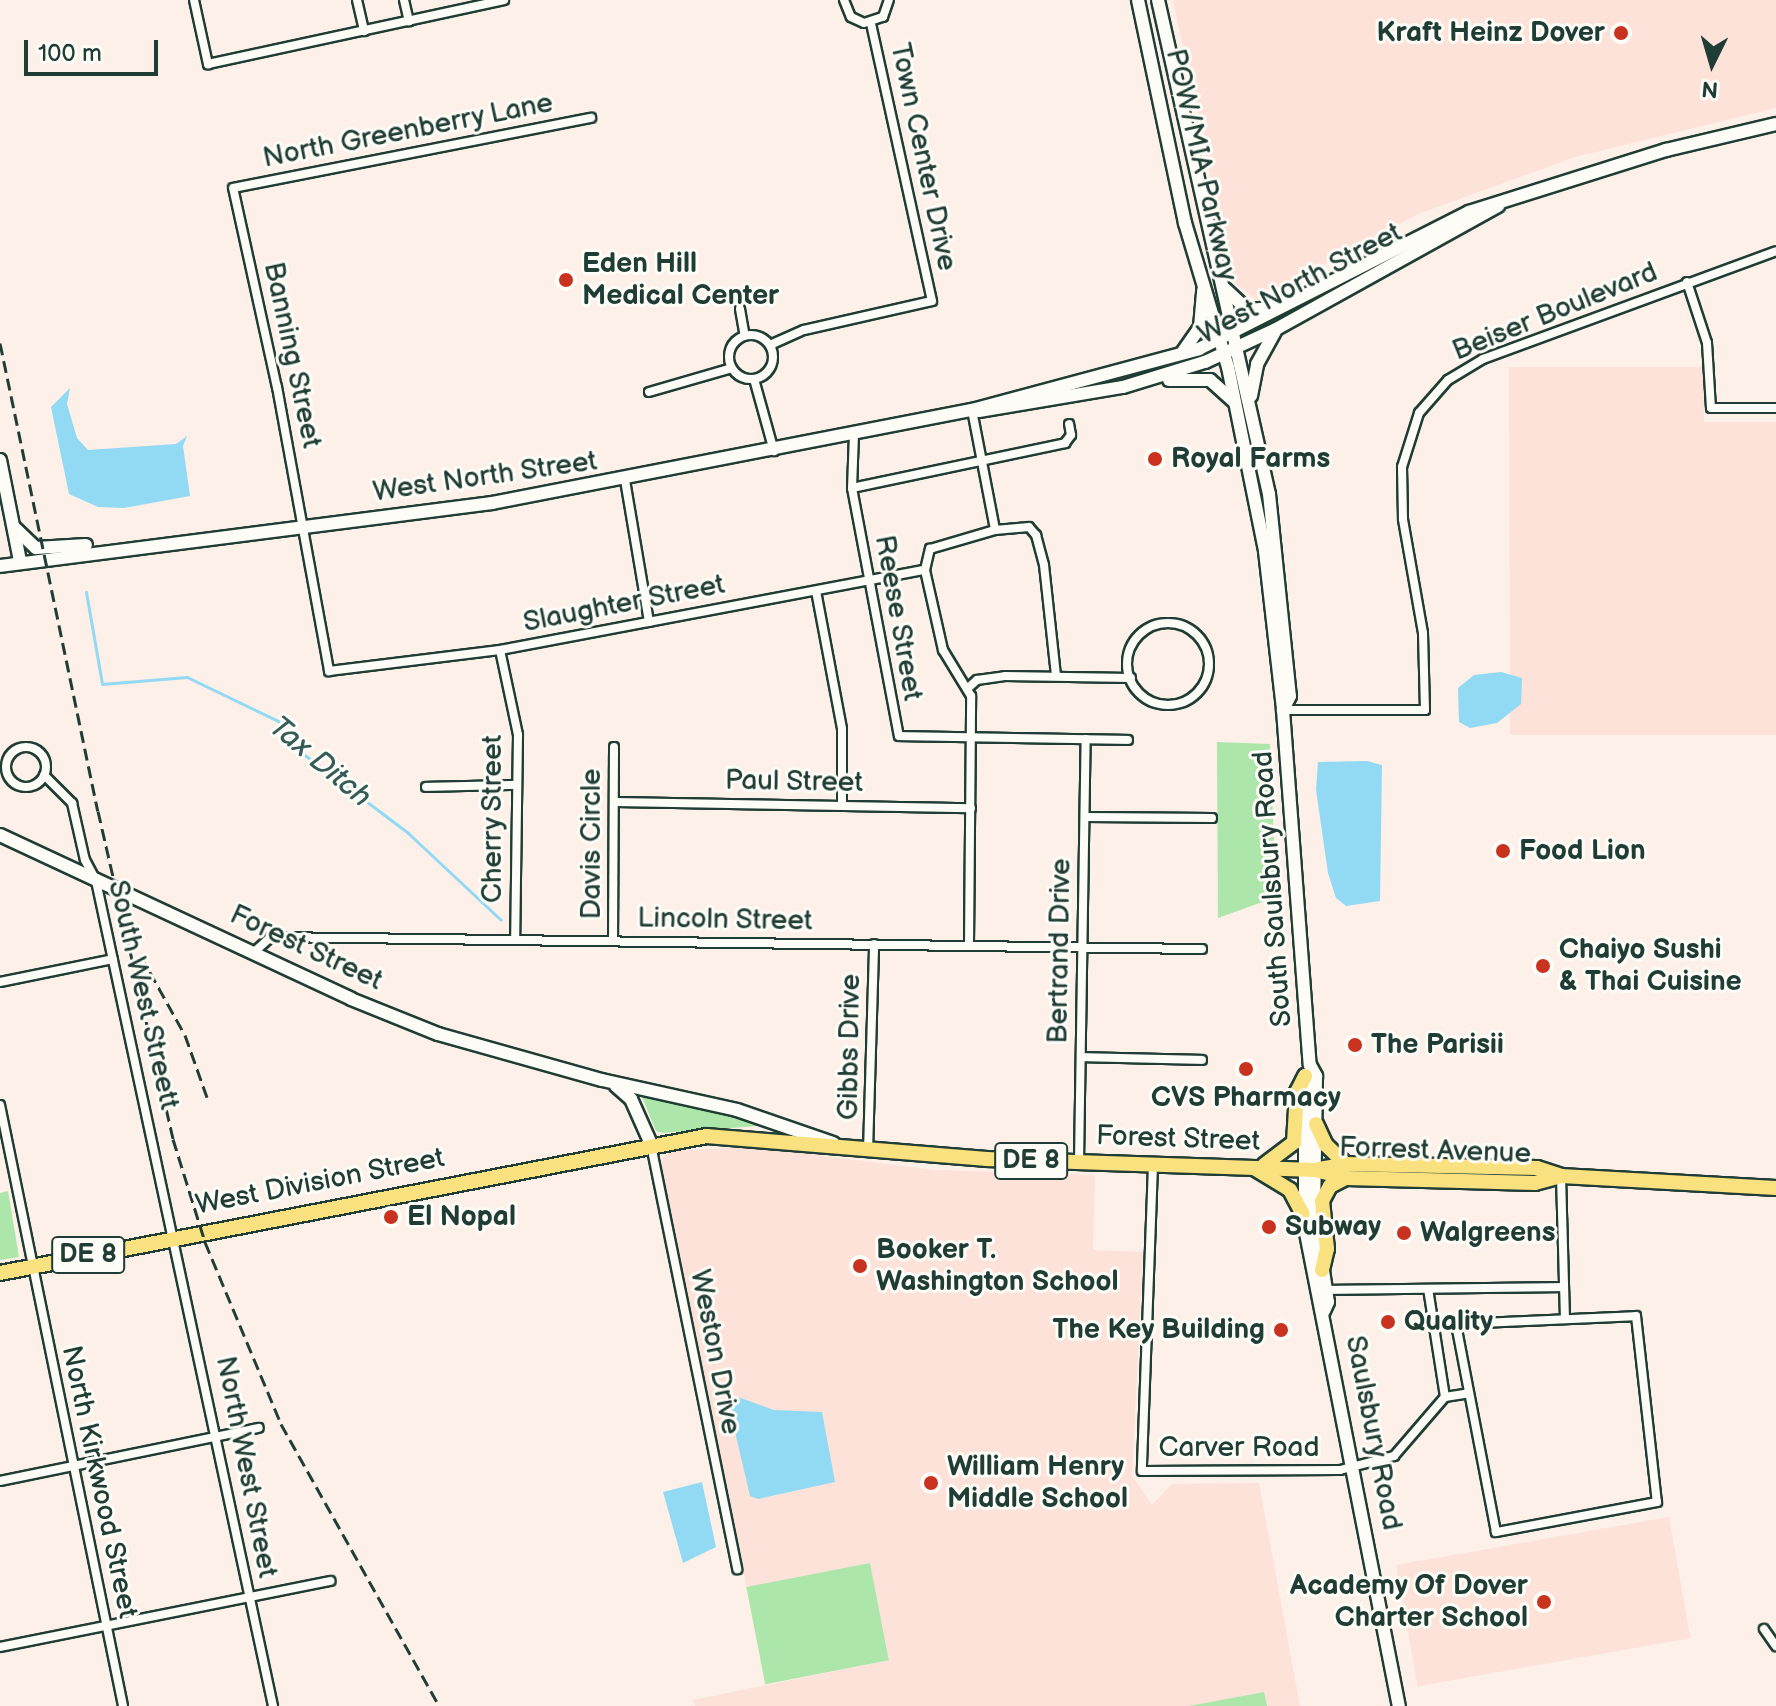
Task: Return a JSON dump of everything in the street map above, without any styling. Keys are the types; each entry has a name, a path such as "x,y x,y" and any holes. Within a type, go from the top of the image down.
{"highway":[{"path":"1254,1168 1279,1158 1294,1142 1297,1092 1308,1071"},
{"path":"1316,1124 1326,1145 1346,1171 1323,1195 1327,1249 1322,1270"},
{"name":"Forest Street","path":"651,1144 707,1136 868,1151 1309,1169"},
{"name":"West Division Street","path":"0,1273 651,1144"},
{"path":"1254,1168 1290,1190 1303,1214"},
{"name":"Forrest Avenue","path":"1309,1169 1535,1183 1561,1176 1776,1188"}],"main road":[{"name":"POW/MIA Parkway","path":"1138,0 1185,223 1221,339"},
{"name":"POW/MIA Parkway","path":"1158,0 1220,283 1234,333"},
{"name":"West North Street","path":"0,566 20,561 304,527 625,480 972,410 1173,358 1221,339 1469,212 1666,150 1776,124"},
{"name":"West North Street","path":"972,410 1004,411 1138,384 1238,348 1481,220 1501,204"},
{"path":"1173,358 1198,334 1203,283"},
{"path":"1220,283 1248,310 1290,303"},
{"path":"1250,403 1257,364 1276,329"},
{"name":"South Saulsbury Road","path":"1234,333 1277,546 1290,696 1283,710"},
{"name":"South Saulsbury Road","path":"1221,339 1265,551 1283,710 1308,1071 1309,1169"},
{"path":"1138,384 1204,378 1223,387 1237,410"},
{"path":"0,460 20,561"},
{"path":"15,528 36,548 137,547"},
{"name":"Forest Street","path":"0,835 253,953 438,1034 602,1080 737,1110 848,1148"},
{"name":"South Saulsbury Road","path":"1308,1071 1316,1076 1316,1124 1309,1169"},
{"name":"Forest Street","path":"602,1080 631,1099 651,1144"},
{"name":"Saulsbury Road","path":"1309,1169 1303,1214 1399,1706"},
{"name":"Saulsbury Road","path":"1309,1169 1326,1290 1324,1311"}],"street":[{"path":"194,0 208,64 504,0"},
{"path":"357,0 364,31"},
{"path":"404,0 409,21"},
{"path":"844,0 851,17 871,23 883,17 889,0"},
{"name":"Town Center Drive","path":"770,345 804,330 932,301 871,23"},
{"name":"North Greenberry Lane","path":"233,190 591,118"},
{"name":"Banning Street","path":"233,190 304,527 329,671"},
{"name":"Beiser Boulevard","path":"1283,710 1425,710 1423,633 1401,489 1405,448 1434,394 1483,359 1776,251"},
{"path":"1687,282 1707,343 1711,408 1776,408"},
{"path":"740,309 745,336"},
{"path":"732,368 732,346 745,336 759,336 770,345 772,366 754,379"},
{"path":"649,392 732,368 754,379 774,451"},
{"path":"972,410 995,530"},
{"path":"852,488 1065,443 1071,435 1069,424"},
{"name":"Reese Street","path":"854,434 852,488 899,736 1128,740"},
{"path":"625,480 649,622"},
{"path":"1056,676 1056,644 1036,535 1021,526 995,530 930,549 925,570 943,650 968,688 994,678 1131,678"},
{"name":"Slaughter Street","path":"329,671 500,650 925,570"},
{"path":"816,591 842,729 842,804"},
{"path":"1168,622 1192,627 1199,634 1204,686 1190,703 1151,702 1138,695 1131,678 1137,634 1168,622"},
{"name":"Cherry Street","path":"500,650 518,735 515,940"},
{"name":"Reese Street","path":"968,688 971,737 969,944"},
{"name":"Bertrand Drive","path":"1079,1162 1086,739"},
{"path":"28,747 43,755 44,775 22,786 9,778 3,763 12,751 28,747"},
{"name":"Davis Circle","path":"613,941 614,747"},
{"name":"South West Streett","path":"44,775 72,803 85,860 96,881 176,1238"},
{"path":"426,787 517,785"},
{"name":"Paul Street","path":"616,802 971,808"},
{"path":"1085,817 1212,818"},
{"name":"Lincoln Street","path":"253,953 271,937 1202,949"},
{"name":"Gibbs Drive","path":"868,1151 874,944"},
{"path":"0,982 113,959"},
{"path":"1081,1057 1202,1060"},
{"name":"North Kirkwood Street","path":"0,1105 123,1706"},
{"name":"Weston Drive","path":"651,1144 737,1569"},
{"name":"Carver Road","path":"1153,1165 1142,1471 1355,1468"},
{"path":"1561,1176 1565,1319"},
{"name":"North West Street","path":"176,1238 273,1706"},
{"path":"1326,1290 1564,1287"},
{"path":"1428,1289 1445,1397"},
{"path":"1636,1316 1657,1502 1496,1532 1456,1324 1565,1319 1636,1316"},
{"path":"1355,1468 1394,1456 1445,1397 1469,1393"},
{"path":"0,1481 259,1428"},
{"path":"0,1647 330,1581"},
{"path":"1764,1629 1776,1646"}],"shaded area":[{"path":"1173,0 1776,0 1776,108 1575,157 1418,214 1258,300 1232,281"},
{"path":"1509,367 1703,367 1704,422 1776,422 1776,735 1510,735"},
{"name":"William Henry Middle School","path":"752,1147 934,1170 1095,1175 1093,1250 1143,1252 1132,1476 1152,1505 1172,1484 1259,1483 1300,1706 695,1706 693,1700 889,1660 870,1563 747,1589 661,1161 669,1151"},
{"name":"Academy Of Dover Charter School","path":"1669,1517 1690,1638 1418,1686 1396,1565"}],"green space":[{"path":"1217,742 1270,744 1276,897 1218,918"},
{"path":"640,1092 758,1122 759,1126 662,1133 656,1131"},
{"path":"8,1191 19,1257 0,1260 0,1193"},
{"path":"870,1563 889,1660 765,1684 746,1587"},
{"path":"1264,1692 1267,1706 1189,1706"}],"water":[{"path":"70,388 67,404 77,438 88,450 176,444 187,436 183,446 190,496 124,508 98,507 69,494 51,407"},
{"path":"1501,672 1522,678 1521,704 1497,723 1470,728 1459,722 1458,688 1474,675"},
{"path":"1367,761 1382,765 1380,901 1346,906 1336,898 1328,873 1316,790 1318,762"},
{"path":"738,1397 774,1410 822,1412 835,1482 758,1499 750,1496 730,1410"},
{"path":"702,1482 716,1547 683,1563 663,1492"}],"waterway":[{"name":"Tax Ditch","path":"86,592 102,684 187,677 278,721 302,753 408,833 501,920"}],"railway":[{"path":"0,343 98,811 173,1139 205,1242 281,1424 439,1706"},
{"path":"141,956 185,1035 207,1097"}],"place":[{"name":"Kraft Heinz Dover","path":"1621,33"},
{"name":"Eden Hill Medical Center","path":"566,280"},
{"name":"Royal Farms","path":"1155,459"},
{"name":"Food Lion","path":"1503,851"},
{"name":"Chaiyo Sushi & Thai Cuisine","path":"1543,966"},
{"name":"The Parisii","path":"1355,1045"},
{"name":"CVS Pharmacy","path":"1246,1069"},
{"name":"El Nopal","path":"391,1217"},
{"name":"Subway","path":"1269,1227"},
{"name":"Walgreens","path":"1404,1233"},
{"name":"Booker T. Washington School","path":"860,1266"},
{"name":"Quality","path":"1388,1322"},
{"name":"The Key Building","path":"1281,1330"},
{"name":"William Henry Middle School","path":"931,1483"},
{"name":"Academy Of Dover Charter School","path":"1544,1602"}]}
